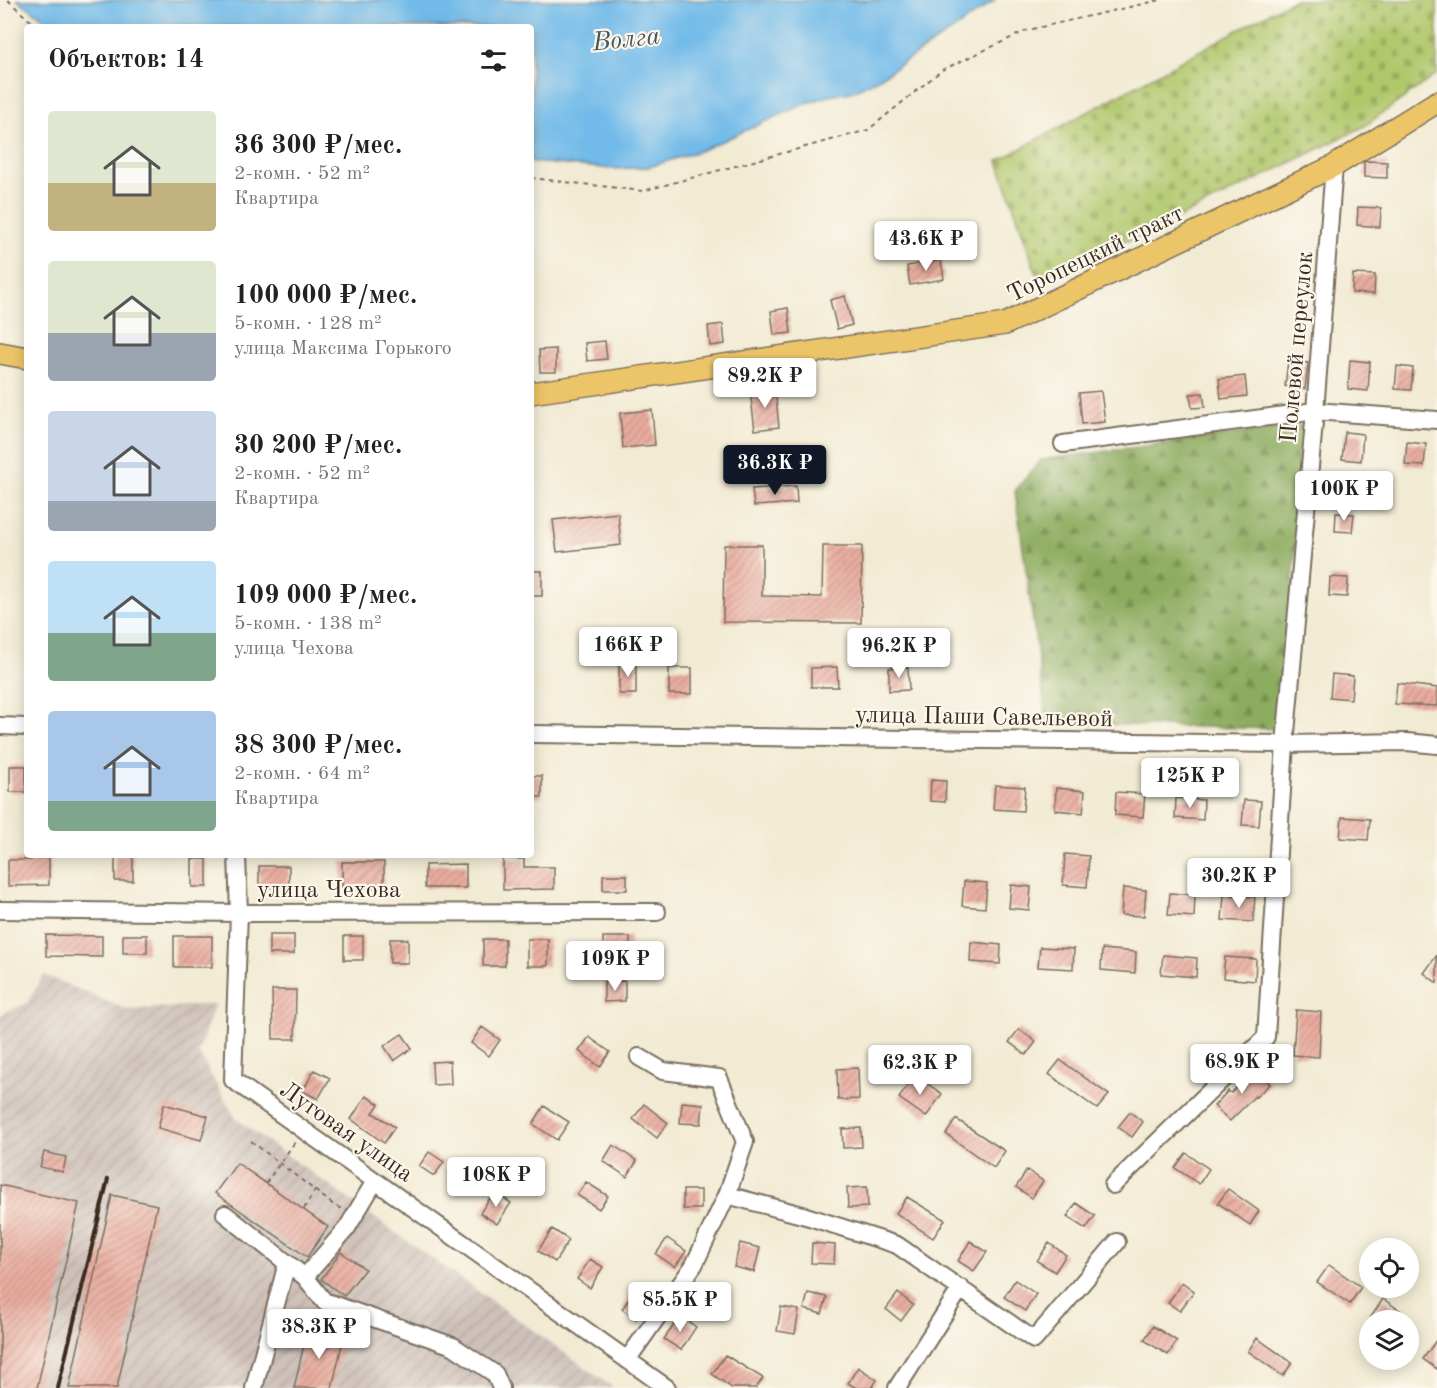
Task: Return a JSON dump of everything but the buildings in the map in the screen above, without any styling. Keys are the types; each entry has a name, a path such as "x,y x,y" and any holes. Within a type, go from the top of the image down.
{"main road":[{"name":"Торопецкий тракт","path":"534,393 1005,324 1334,166 1432,109"},
{"path":"0,353 24,357"}],"street":[{"name":"Полевой переулок","path":"1113,1185 1266,1037 1285,744 1334,166"},
{"path":"1063,444 1315,411 1437,420"},
{"path":"0,726 24,727"},
{"name":"улица Паши Савельевой","path":"534,734 1285,744 1407,742 1437,745"},
{"path":"237,858 239,913"},
{"name":"улица Чехова","path":"0,910 239,913 657,912"},
{"name":"Луговая улица","path":"239,913 233,1080 667,1388"},
{"path":"627,1360 694,1265 727,1195 745,1142 719,1078 663,1071 639,1057"},
{"path":"305,1277 347,1228 375,1181"},
{"path":"727,1195 806,1216 897,1245 1034,1340 1117,1242"},
{"path":"225,1214 305,1277 324,1301 453,1346 495,1374 501,1388"},
{"path":"254,1388 287,1263"},
{"path":"897,1388 961,1288"}],"path":[{"path":"8,0 37,24"},
{"path":"534,178 643,191 868,130 942,70 1028,30 1160,0"},
{"path":"266,1183 304,1130"},
{"path":"251,1141 335,1206 356,1214"},
{"path":"304,1209 315,1190"}],"shaded area":[{"path":"44,975 128,1010 215,1004 198,1052 236,1119 614,1388 0,1388 0,1015 27,1003"}],"green space":[{"path":"1293,0 1437,0 1437,74 1363,127 1160,227 1038,278 998,161"},
{"path":"1307,424 1280,729 1047,723 1015,491 1041,460"}],"water":[{"name":"Волга","path":"17,0 995,0 876,80 851,92 807,103 702,150 649,167 615,169 534,162 534,24 53,24"}],"railway":[{"path":"58,1388 108,1179"}]}
